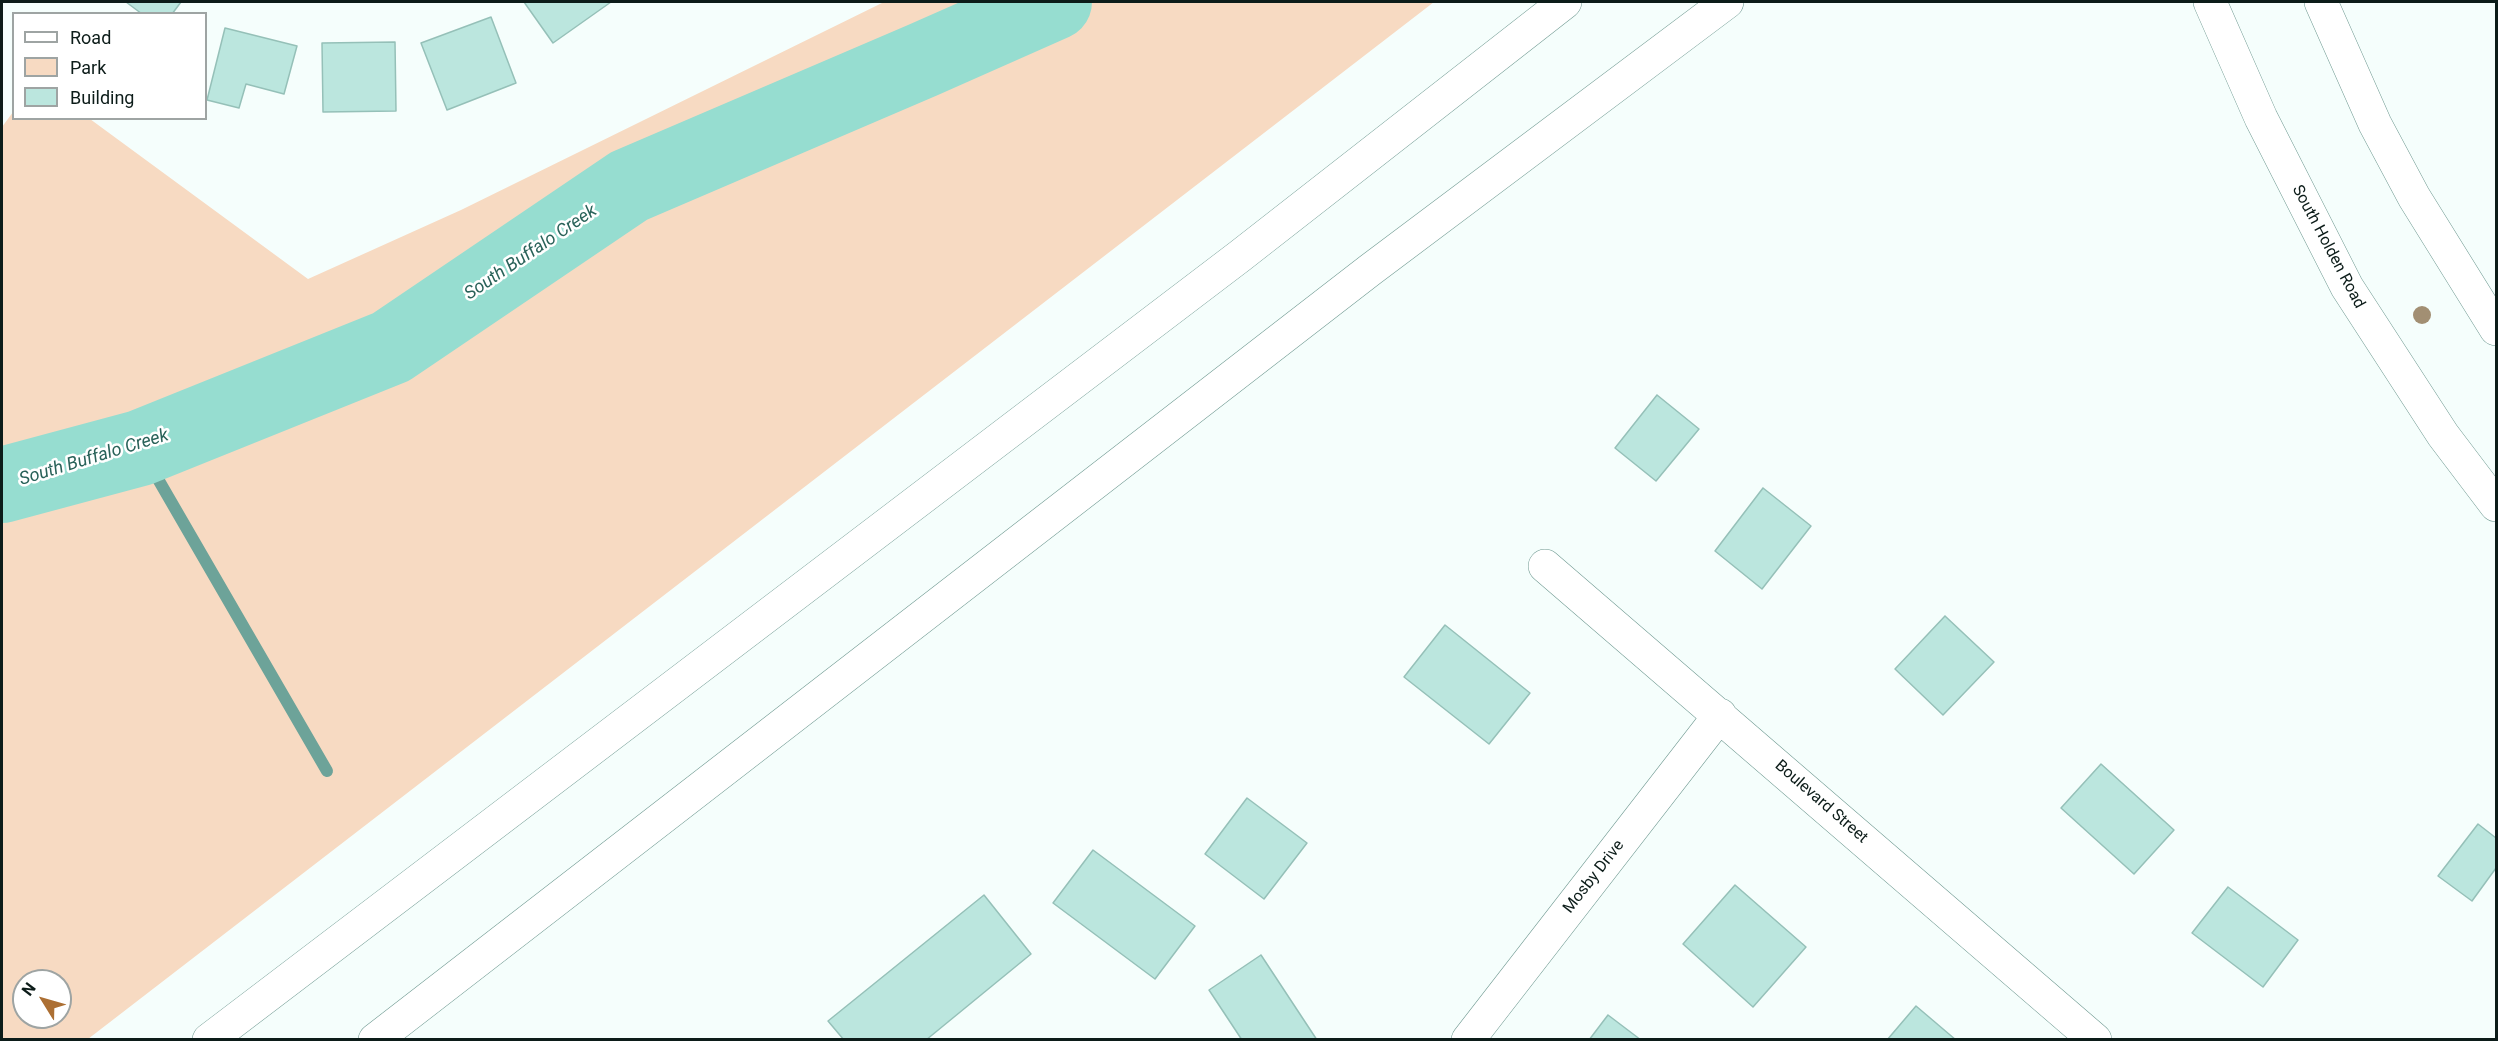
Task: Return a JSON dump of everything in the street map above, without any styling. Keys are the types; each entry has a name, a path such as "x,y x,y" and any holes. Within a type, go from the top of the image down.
{"main road":[{"path":"209,1040 1240,256 1565,2"},
{"path":"375,1040 1370,270 1727,2"},
{"name":"South Holden Road","path":"2210,2 2261,118 2347,288 2444,435 2496,505"},
{"path":"2321,2 2375,124 2414,196 2496,328"},
{"name":"Boulevard Street","path":"1545,566 2095,1040"},
{"name":"Mosby Drive","path":"1468,1040 1720,715"}],"green space":[{"path":"884,2 1434,2 88,1039 2,1039 2,127 12,113 12,120 91,120 308,279 461,210"}],"building":[{"path":"126,2 181,2 174,12 139,12"},
{"path":"524,2 611,2 553,43"},
{"path":"491,17 516,83 447,110 421,43"},
{"path":"225,28 297,46 284,94 246,84 239,108 207,100"},
{"path":"395,42 396,111 323,112 322,43"},
{"path":"1657,395 1699,429 1656,481 1615,448"},
{"path":"1763,488 1811,526 1762,589 1715,551"},
{"path":"1945,616 1994,662 1943,715 1895,669"},
{"path":"1445,625 1530,693 1489,744 1404,677"},
{"path":"2101,764 2174,830 2134,874 2061,808"},
{"path":"1247,798 1307,843 1264,899 1205,854"},
{"path":"2478,824 2496,838 2496,868 2472,901 2438,876"},
{"path":"1093,850 1195,926 1155,979 1053,903"},
{"path":"1735,885 1806,947 1753,1007 1683,944"},
{"path":"2228,887 2298,940 2263,987 2192,933"},
{"path":"984,895 1031,954 926,1040 844,1040 828,1021"},
{"path":"1261,955 1317,1040 1242,1040 1209,990"},
{"path":"1916,1006 1956,1040 1887,1040"},
{"path":"1608,1015 1641,1040 1589,1040"}],"waterway":[{"name":"South Buffalo Creek","path":"2,485 140,448 391,347 629,186 1054,2"},
{"path":"140,448 327,771"}]}
